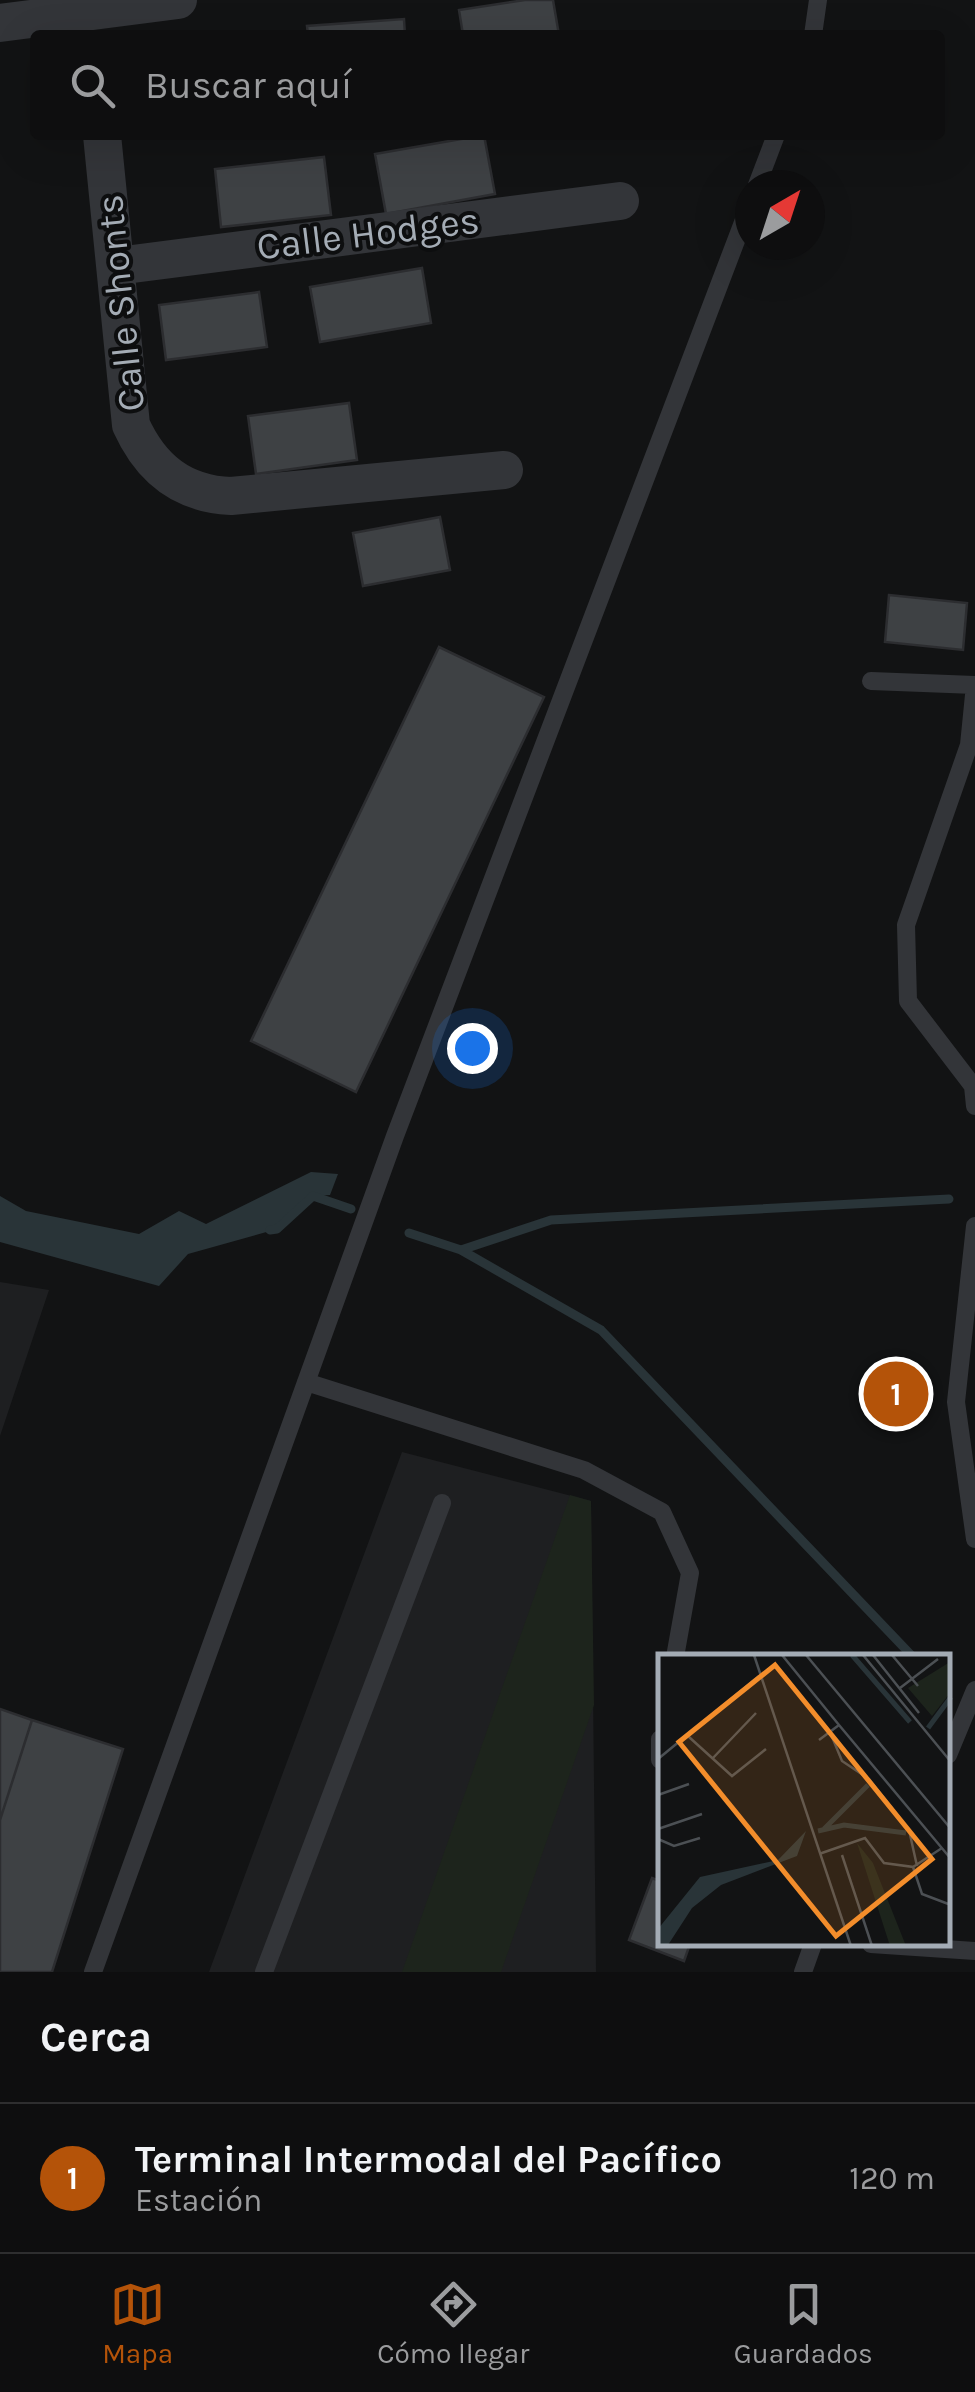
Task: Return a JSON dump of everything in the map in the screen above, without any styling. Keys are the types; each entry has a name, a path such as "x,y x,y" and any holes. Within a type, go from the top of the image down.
{"street":[{"path":"0,23 89,24 178,0"},
{"name":"Calle Shonts","path":"103,140 130,425 143,452 172,480 210,495 231,496 504,470"},
{"name":"Calle Hodges","path":"117,266 620,201"}],"lane":[{"path":"814,30 818,0"},
{"path":"763,170 774,140"},
{"path":"93,1972 394,1136 735,243"},
{"path":"871,681 975,685 969,745 906,925 908,1001 973,1086 975,1106"},
{"path":"975,1226 956,1402 975,1538"},
{"path":"306,1382 584,1470 662,1512 690,1573 676,1654"},
{"path":"264,1972 442,1503"},
{"path":"950,1750 975,1690"},
{"path":"804,1972 812,1947"},
{"path":"916,1947 975,1951"}],"shaded area":[{"path":"311,1172 338,1174 330,1195 312,1196 277,1229 188,1254 159,1286 0,1242 0,1196 26,1211 139,1234 179,1211 206,1224"},
{"path":"0,1282 49,1290 0,1436"},
{"path":"402,1452 591,1501 596,1972 209,1972"},
{"path":"570,1495 591,1501 594,1705 501,1972 402,1972"}],"building":[{"path":"553,0 558,30 462,30 459,10"},
{"path":"404,19 405,30 307,30 307,26"},
{"path":"455,140 485,140 495,194 386,214 375,154"},
{"path":"324,157 331,215 221,227 215,169"},
{"path":"422,268 431,323 320,342 310,287"},
{"path":"259,292 267,347 166,360 159,305"},
{"path":"349,403 357,460 256,474 248,416"},
{"path":"440,517 450,570 363,586 353,533"},
{"path":"889,595 967,603 963,650 885,642"},
{"path":"439,647 544,697 356,1092 251,1041"},
{"path":"0,1709 32,1720 0,1820"},
{"path":"32,1720 123,1749 52,1972 0,1972 0,1820"},
{"path":"652,1878 658,1880 658,1947 689,1947 684,1961 629,1940"}],"waterway":[{"path":"270,1230 277,1229 313,1196 351,1209"},
{"path":"461,1250 551,1220 949,1199"},
{"path":"409,1233 461,1250 601,1330 910,1654"}],"place":[{"name":"Terminal Intermodal del Pacífico","path":"896,1394"}]}
